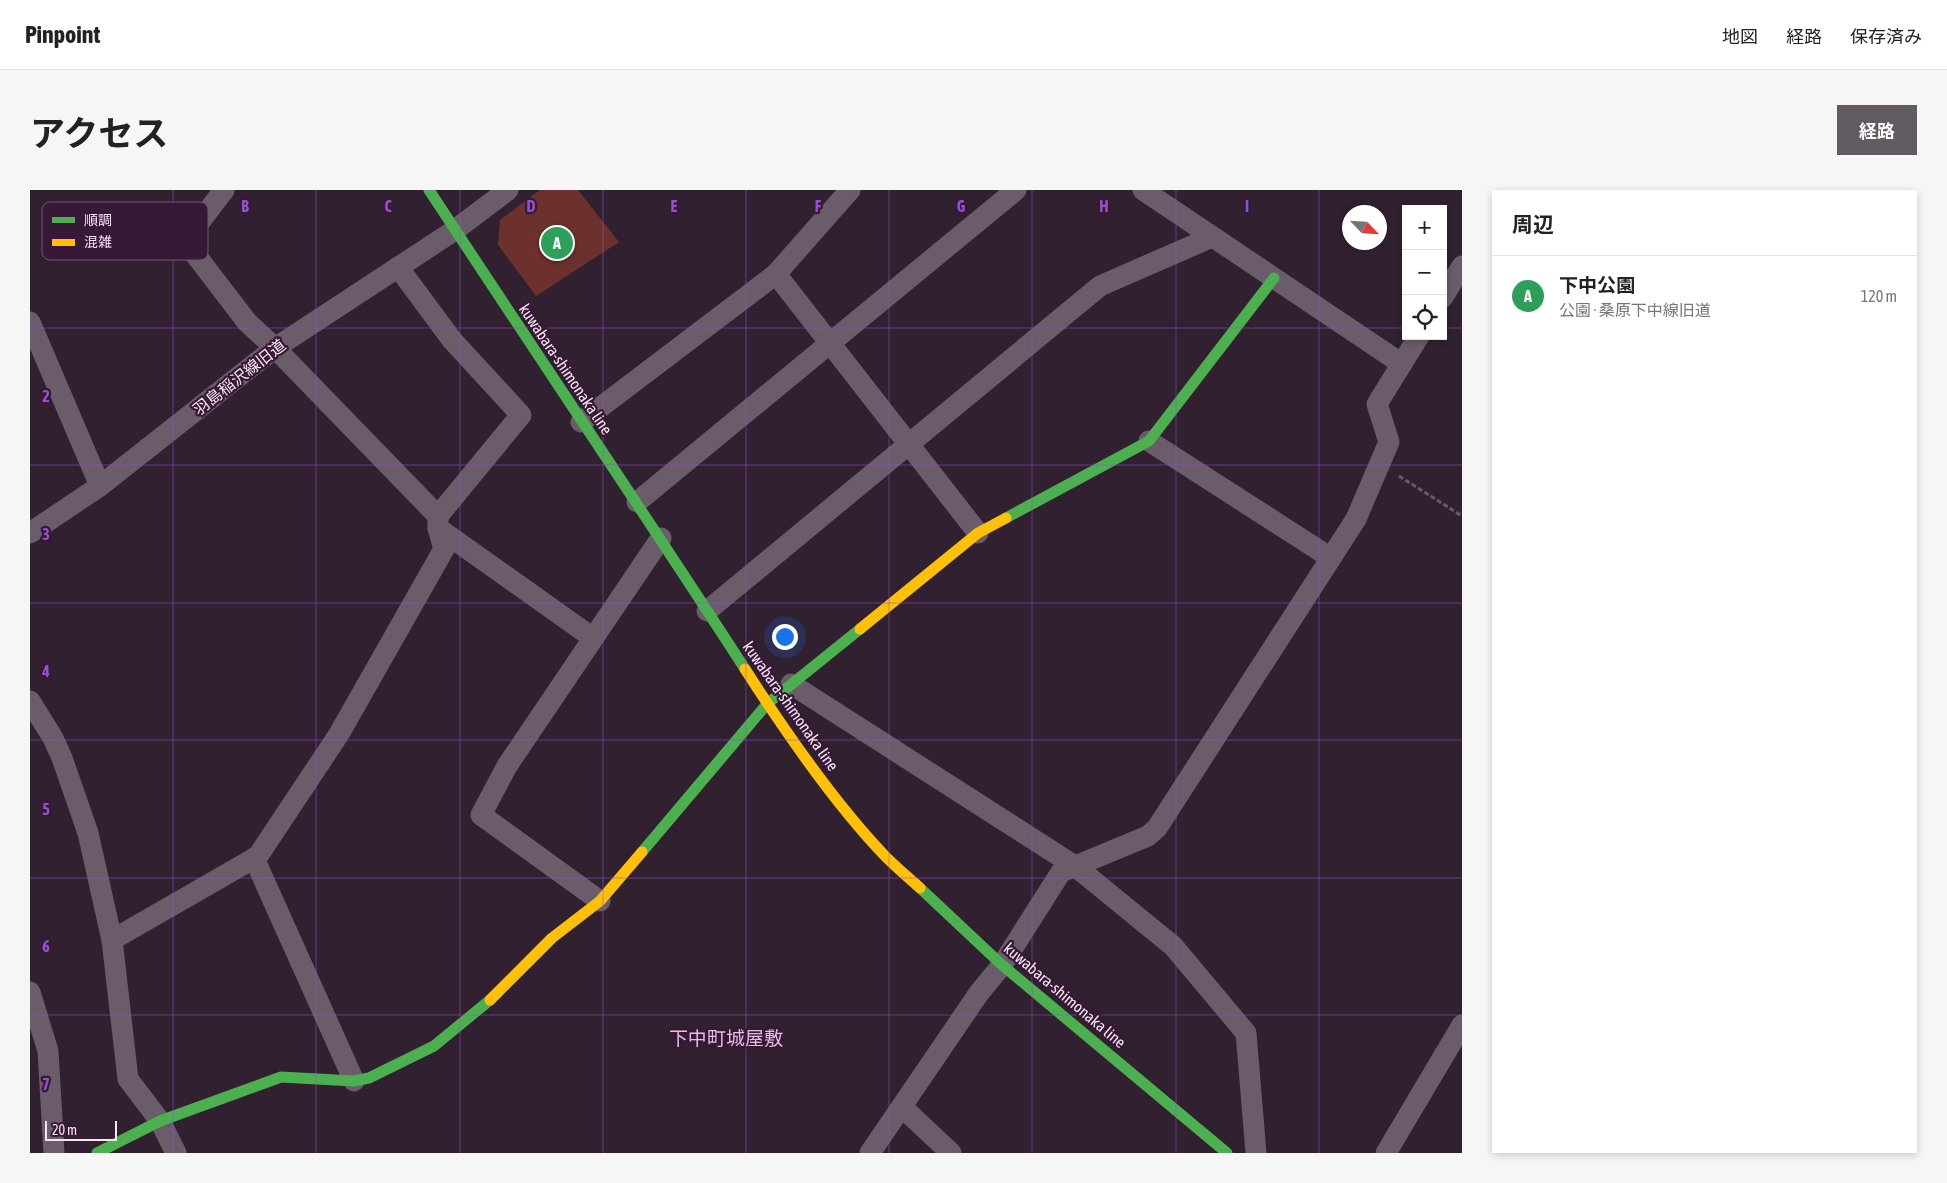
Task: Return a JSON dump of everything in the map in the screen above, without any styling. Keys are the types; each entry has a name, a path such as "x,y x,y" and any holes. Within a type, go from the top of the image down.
{"street":[{"path":"208,211 224,190"},
{"name":"kuwabara-shimonaka line","path":"429,190 581,422 661,538 767,704 834,796 886,857 1002,965 1227,1153"},
{"name":"羽島稲沢線旧道","path":"30,533 100,486 275,348 455,230 508,190"},
{"path":"581,422 776,274 850,190"},
{"path":"637,502 1016,190"},
{"path":"1143,190 1402,364"},
{"path":"707,611 1100,286 1212,237"},
{"path":"199,260 246,322 275,348 438,522 593,638"},
{"path":"1444,295 1462,266"},
{"path":"398,267 452,340 521,415 438,522"},
{"path":"776,274 978,533"},
{"path":"97,1153 160,1121 281,1077 354,1081 369,1078 434,1046 499,992 552,938 600,901 767,704 978,533 1149,441 1274,278"},
{"path":"30,322 100,486"},
{"path":"870,1153 979,993 1002,965 1061,872 1148,836 1157,828 1356,520 1389,442 1377,404 1417,340"},
{"path":"1149,441 1331,558"},
{"path":"112,940 258,856 339,734 444,549 438,522"},
{"path":"600,901 481,815 507,766 661,538"},
{"path":"791,684 1075,866 1173,946 1246,1033 1256,1153"},
{"path":"30,701 53,738 62,758 88,833 112,940 128,1079 160,1121 176,1153"},
{"path":"254,858 354,1081"},
{"path":"30,992 48,1051 54,1153"},
{"path":"1386,1153 1462,1025"},
{"path":"902,1107 951,1153"}],"path":[{"path":"1380,464 1462,516"}],"shaded area":[{"path":"540,190 578,190 619,242 536,296 498,245 500,220"}],"traffic: fast":[{"path":"429,190 745,669"},
{"path":"1006,518 1149,441 1274,278"},
{"path":"642,852 767,704 860,629"},
{"path":"920,888 1002,965 1227,1153"},
{"path":"97,1153 160,1121 281,1077 354,1081 369,1078 434,1046 490,1000"}],"traffic: slow":[{"path":"860,629 978,533 1006,518"},
{"path":"745,669 829,791 886,857 920,888"},
{"path":"490,1000 552,938 600,901 642,852"}],"place":[{"name":"下中公園","path":"557,243"}],"district":[{"name":"下中町城屋敷","path":"726,1038"}]}
